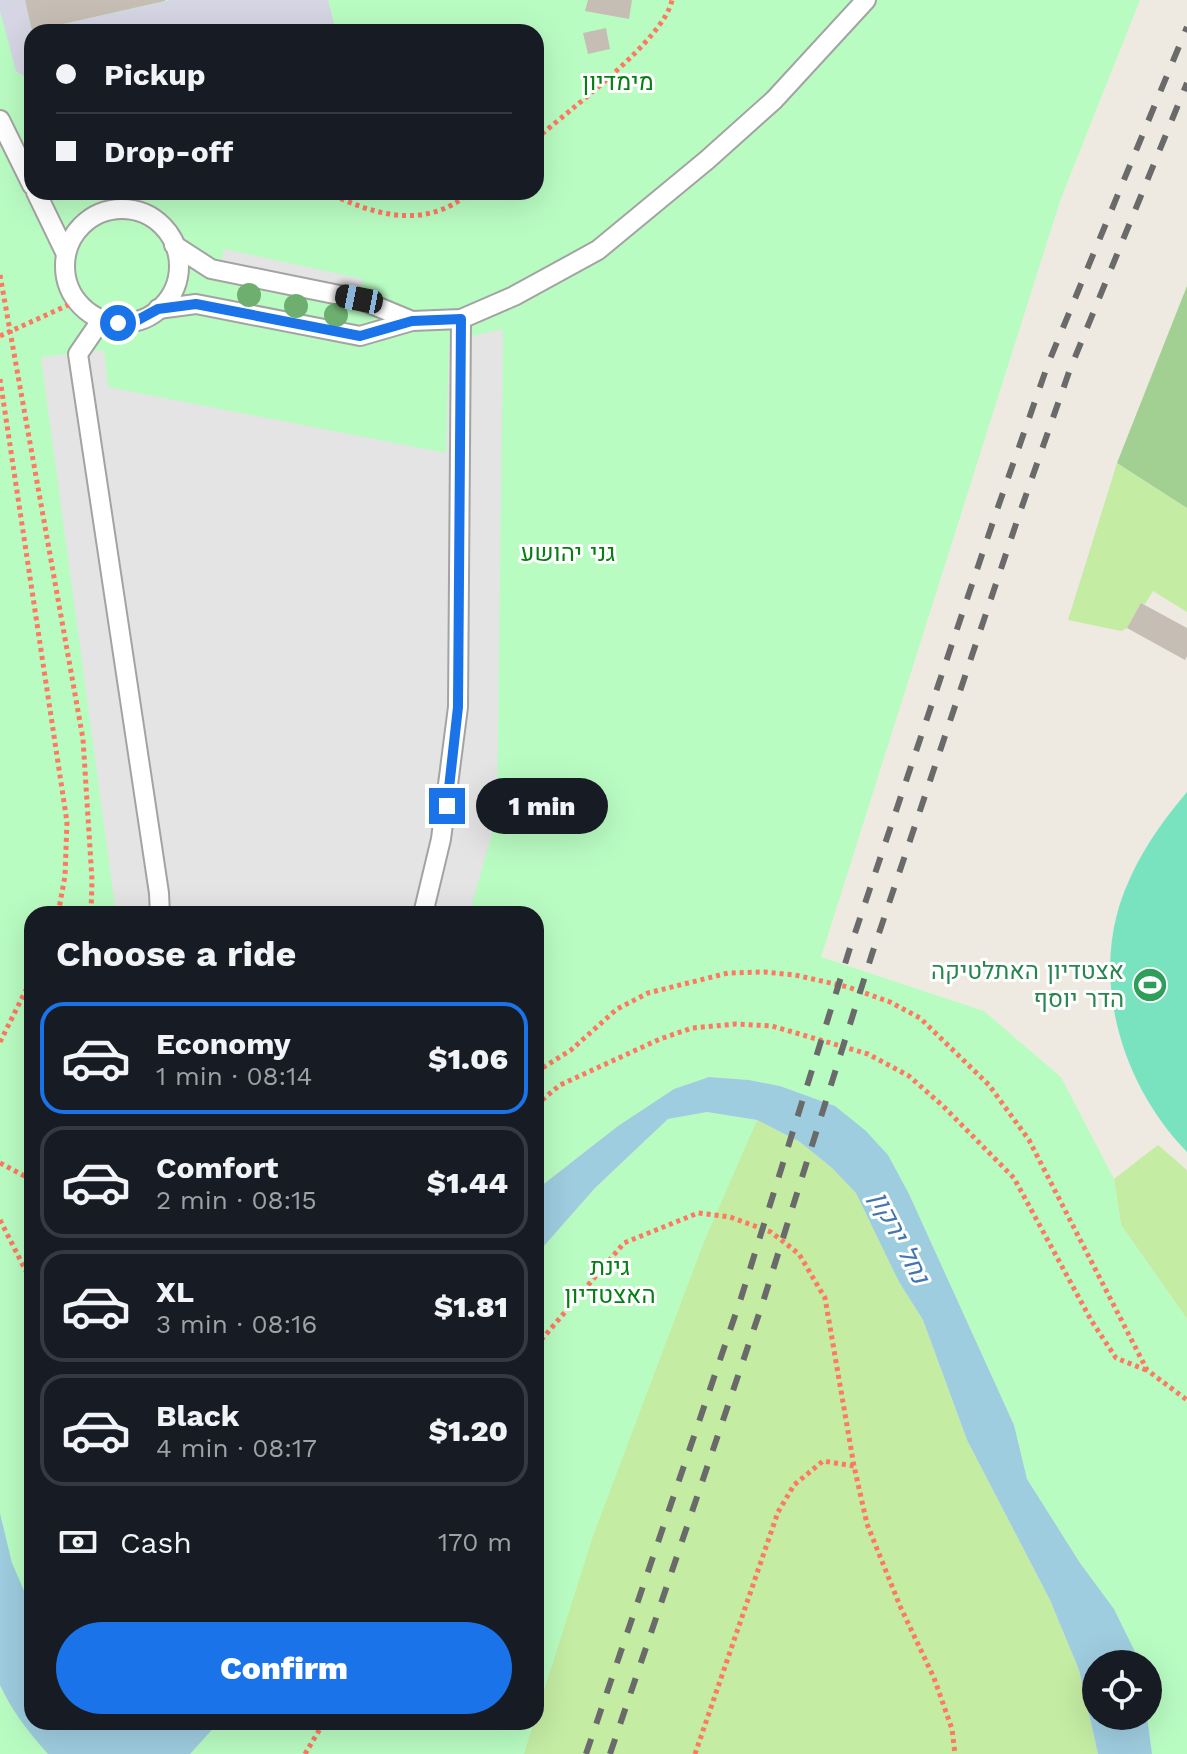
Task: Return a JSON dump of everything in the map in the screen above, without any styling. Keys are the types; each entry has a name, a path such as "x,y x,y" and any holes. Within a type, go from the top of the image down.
{"lane":[{"path":"158,309 173,290 178,273 174,245 161,224 147,214 130,209 112,209 95,215 82,225 72,238 66,254 65,270 69,287 87,311 118,323 136,321 158,309 196,304 360,336 412,321 461,319 514,296 598,250 707,160 774,100 866,0"},
{"path":"0,120 24,169"},
{"path":"40,200 66,254"},
{"path":"174,245 211,269 359,299 412,321"},
{"path":"102,319 78,354 160,906"},
{"path":"425,906 451,782 458,707 461,319"}],"path":[{"path":"544,132 635,51 664,20 672,0"},
{"path":"343,200 364,210 404,217 433,212 456,200"},
{"path":"0,275 83,739 91,906"},
{"path":"0,336 77,301"},
{"path":"0,379 67,822 65,876 59,906"},
{"path":"544,1067 571,1050 617,1009 648,993 728,973 795,975 848,987 890,1002 920,1018 947,1043 989,1085 1029,1140 1147,1370"},
{"path":"0,1042 24,994"},
{"path":"544,1098 560,1085 660,1039 692,1028 736,1024 772,1026 868,1054 909,1076 1014,1178 1091,1320 1116,1358 1147,1370 1187,1400"},
{"path":"0,1163 24,1176"},
{"path":"544,1337 624,1243 698,1213 730,1217 771,1232 799,1254 825,1298 867,1524 900,1606 934,1678 952,1729 955,1754"},
{"path":"0,1220 24,1267"},
{"path":"695,1754 778,1512 794,1485 823,1461 854,1466"},
{"path":"305,1754 319,1730"}],"green space":[{"name":"גני יהושע","path":"0,0 1140,0 1060,201 821,957 984,1011 1061,1077 1114,1179 1121,1225 1187,1319 1187,1754 1152,1754 1149,1730 1162,1730 1162,1650 1133,1650 1114,1609 1080,1563 1027,1479 1014,1425 909,1194 888,1155 835,1106 780,1086 709,1077 674,1089 618,1126 544,1184 544,906 24,906 24,1596 0,1513"},
{"path":"1187,286 1187,508 1117,463"},
{"path":"1117,463 1187,508 1187,612 1153,591 1145,604 1141,603 1127,628 1121,631 1068,620"},
{"name":"אצטדיון האתלטיקה הדר יוסף","path":"1187,792 1187,1152 1166,1128 1133,1072 1114,1010 1110,978 1111,946 1122,897 1155,834"},
{"name":"גינת האצטדיון","path":"707,1112 757,1120 704,1242 593,1536 544,1691 544,1246 595,1188 668,1119"},
{"path":"757,1120 800,1142 856,1192 899,1282 923,1320 967,1440 1050,1600 1079,1670 1082,1730 1093,1730 1098,1754 213,1754 231,1730 544,1730 544,1328 726,1189"},
{"path":"1158,1145 1187,1170 1187,1319 1121,1225 1114,1179"},
{"path":"0,1685 24,1722 24,1730 30,1730 48,1754 0,1754"},
{"path":"212,1730 532,1730 524,1754 190,1754"}],"shaded area":[{"path":"0,0 25,0 30,24 24,24 24,76 16,71 0,11"},
{"path":"171,0 328,0 334,24 63,24"},
{"path":"224,249 363,279 360,292 221,262"},
{"path":"503,329 497,816 471,906 115,906 41,357 104,350 108,387 446,453 449,341"}],"water":[{"name":"נחל ירקון","path":"709,1077 780,1086 835,1106 866,1131 888,1155 909,1194 1014,1425 1027,1479 1080,1563 1114,1609 1134,1650 1082,1650 1082,1683 1050,1600 967,1440 923,1320 899,1282 856,1193 800,1142 757,1120 707,1112 668,1119 595,1188 544,1246 544,1184 618,1126 674,1089"},
{"path":"0,1513 12,1563 24,1591 24,1724 0,1685"},
{"path":"28,1730 212,1730 190,1754 48,1754"},
{"path":"1093,1730 1149,1730 1152,1754 1098,1754"}],"building":[{"path":"25,0 165,0 63,24 30,24"},
{"path":"588,0 632,0 629,19 585,11"},
{"path":"606,28 610,49 588,54 583,33"},
{"path":"1141,603 1187,628 1185,660 1127,628"}],"railway":[{"path":"586,1754 741,1298 850,948 998,507 1048,364 1187,27"},
{"path":"610,1754 762,1305 872,954 1019,515 1069,372 1187,83"}],"place":[{"name":"אצטדיון האתלטיקה הדר יוסף","path":"1150,985"}],"route":[{"path":"118,323 136,321 158,309 196,304 360,336 412,321 461,319 458,707 447,806"}],"park label":[{"name":"מימדיון","path":"618,82"}]}
